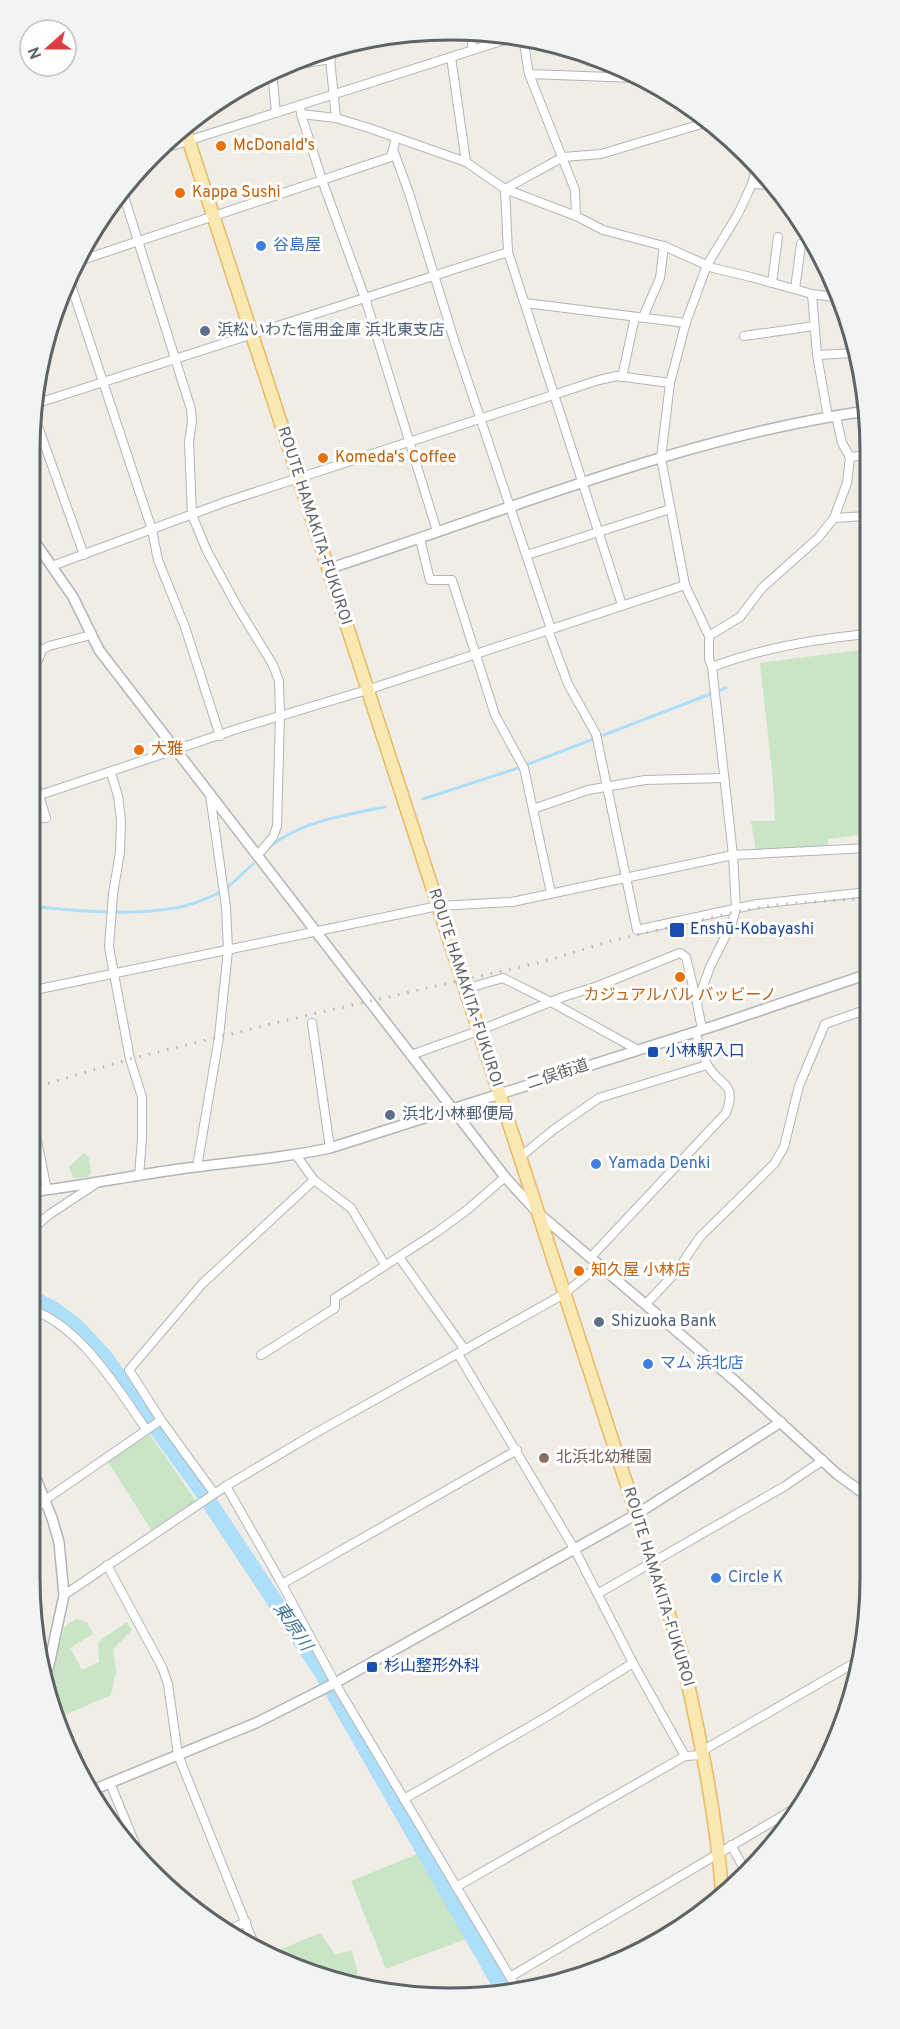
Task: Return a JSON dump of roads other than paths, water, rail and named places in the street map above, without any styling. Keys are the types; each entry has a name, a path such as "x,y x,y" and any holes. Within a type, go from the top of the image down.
{"main road":[{"name":"ROUTE HAMAKITA-FUKUROI","path":"188,136 680,1648 702,1753 721,1886"}],"street":[{"path":"471,41 473,50"},
{"path":"300,110 333,90 495,43"},
{"path":"525,47 529,74 575,190 576,216"},
{"path":"451,57 465,162"},
{"path":"325,60 331,59 336,118"},
{"path":"529,74 619,77"},
{"path":"273,81 276,113"},
{"path":"300,110 322,180 365,298 438,531"},
{"path":"178,144 276,113 300,110 336,118 465,162 505,189 576,216 603,230 664,246 729,273 829,296"},
{"path":"505,189 563,157 612,151 699,125"},
{"path":"89,258 391,157 396,138"},
{"path":"394,152 568,684 597,738 637,930 736,908 860,893"},
{"path":"697,1003 736,908 733,855 712,667 709,659 709,636 685,585 661,458 670,383 686,323 707,265 738,214 754,176"},
{"path":"752,184 762,184"},
{"path":"505,189 508,252 622,605"},
{"path":"125,200 191,409 192,422 189,441 192,515 207,551 273,665 279,681 277,826 273,837 257,856"},
{"path":"772,283 778,237"},
{"path":"795,289 801,244"},
{"path":"622,377 639,317 660,278 664,246"},
{"path":"44,400 508,252"},
{"path":"73,291 152,530 158,560 185,627 220,736"},
{"path":"709,636 740,617 762,588 818,538 834,518 847,483 850,457 832,416 817,355 812,294"},
{"path":"525,303 686,323"},
{"path":"744,336 814,326"},
{"path":"817,355 848,353"},
{"path":"52,566 299,478 609,377 670,383"},
{"path":"328,569 511,506 715,442 858,412"},
{"path":"41,434 84,555"},
{"path":"850,457 860,456"},
{"path":"527,555 670,509"},
{"path":"834,518 860,516"},
{"path":"420,539 430,580 452,580 495,715 523,766 551,893"},
{"path":"40,550 73,597 99,650 505,1177 537,1212 860,1490"},
{"path":"40,791 111,772 280,715 368,690 685,585"},
{"path":"40,655 42,650 49,646 91,635"},
{"path":"712,667 797,644 860,635"},
{"path":"111,772 118,796 121,820 120,852 109,947 130,1059 142,1097 139,1176"},
{"path":"533,809 588,790 645,780 724,778"},
{"path":"197,1167 219,1037 228,950 226,907 210,795"},
{"path":"40,802 46,818 40,818"},
{"path":"40,989 438,906 512,902 733,855 860,848"},
{"path":"411,1055 478,1032 680,953 686,957 697,1003 698,1030 707,1065 727,1087 731,1094 731,1101 726,1113 590,1258"},
{"name":"二俣街道","path":"40,1191 197,1167 296,1155 330,1148 860,977"},
{"path":"465,989 502,978 638,1050"},
{"path":"646,1304 676,1272 700,1237 774,1164 784,1148 799,1086 825,1024 860,1013"},
{"path":"312,1023 330,1148"},
{"path":"519,1158 552,1130 599,1098 707,1065"},
{"path":"40,1155 47,1190"},
{"path":"296,1155 314,1180 351,1208 385,1265"},
{"path":"261,1355 335,1308 335,1298 467,1210 505,1177"},
{"path":"213,1493 129,1370 202,1284 314,1180"},
{"path":"40,1222 97,1183"},
{"path":"399,1257 462,1352 599,1593 633,1663 685,1756"},
{"path":"64,1595 213,1493 564,1294 599,1265"},
{"path":"40,1315 60,1326 88,1349 146,1429"},
{"path":"40,1504 161,1420"},
{"path":"98,1788 258,1722 335,1683 637,1514 781,1422"},
{"path":"282,1584 517,1450"},
{"path":"599,1593 785,1486 823,1460"},
{"path":"226,1486 335,1683 514,1983"},
{"path":"40,1488 59,1542 64,1595 49,1664"},
{"path":"107,1565 162,1667 168,1684 178,1755 252,1937"},
{"path":"404,1799 548,1716 633,1663"},
{"path":"456,1887 685,1756 702,1753 851,1665"},
{"path":"110,1783 132,1837"},
{"path":"510,1977 785,1814"},
{"path":"731,1845 743,1866"},
{"path":"235,1927 246,1922"}],"waterway":[{"path":"423,799 518,768 726,688"},
{"path":"265,851 277,841 306,826 385,807"},
{"path":"228,887 253,864"},
{"path":"40,907 84,911 139,912 181,907 219,893"},
{"name":"東原川","path":"40,1302 55,1310 77,1327 104,1356 200,1488 321,1671 500,1985"}],"railway":[{"path":"40,1086 130,1059 287,1020 546,961 611,941 735,912 782,904 860,899"}],"place":[{"name":"McDonald's","path":"221,146"},
{"name":"Kappa Sushi","path":"180,193"},
{"name":"谷島屋","path":"261,246"},
{"name":"浜松いわた信用金庫 浜北東支店","path":"205,331"},
{"name":"Komeda's Coffee","path":"323,458"},
{"name":"大雅","path":"139,750"},
{"name":"Enshū-Kobayashi","path":"677,930"},
{"name":"カジュアルバル バッビーノ","path":"680,977"},
{"name":"小林駅入口","path":"653,1052"},
{"name":"浜北小林郵便局","path":"390,1115"},
{"name":"Yamada Denki","path":"596,1164"},
{"name":"知久屋 小林店","path":"579,1271"},
{"name":"Shizuoka Bank","path":"599,1322"},
{"name":"マム 浜北店","path":"648,1364"},
{"name":"北浜北幼稚園","path":"544,1458"},
{"name":"Circle K","path":"716,1578"},
{"name":"杉山整形外科","path":"372,1667"}]}
